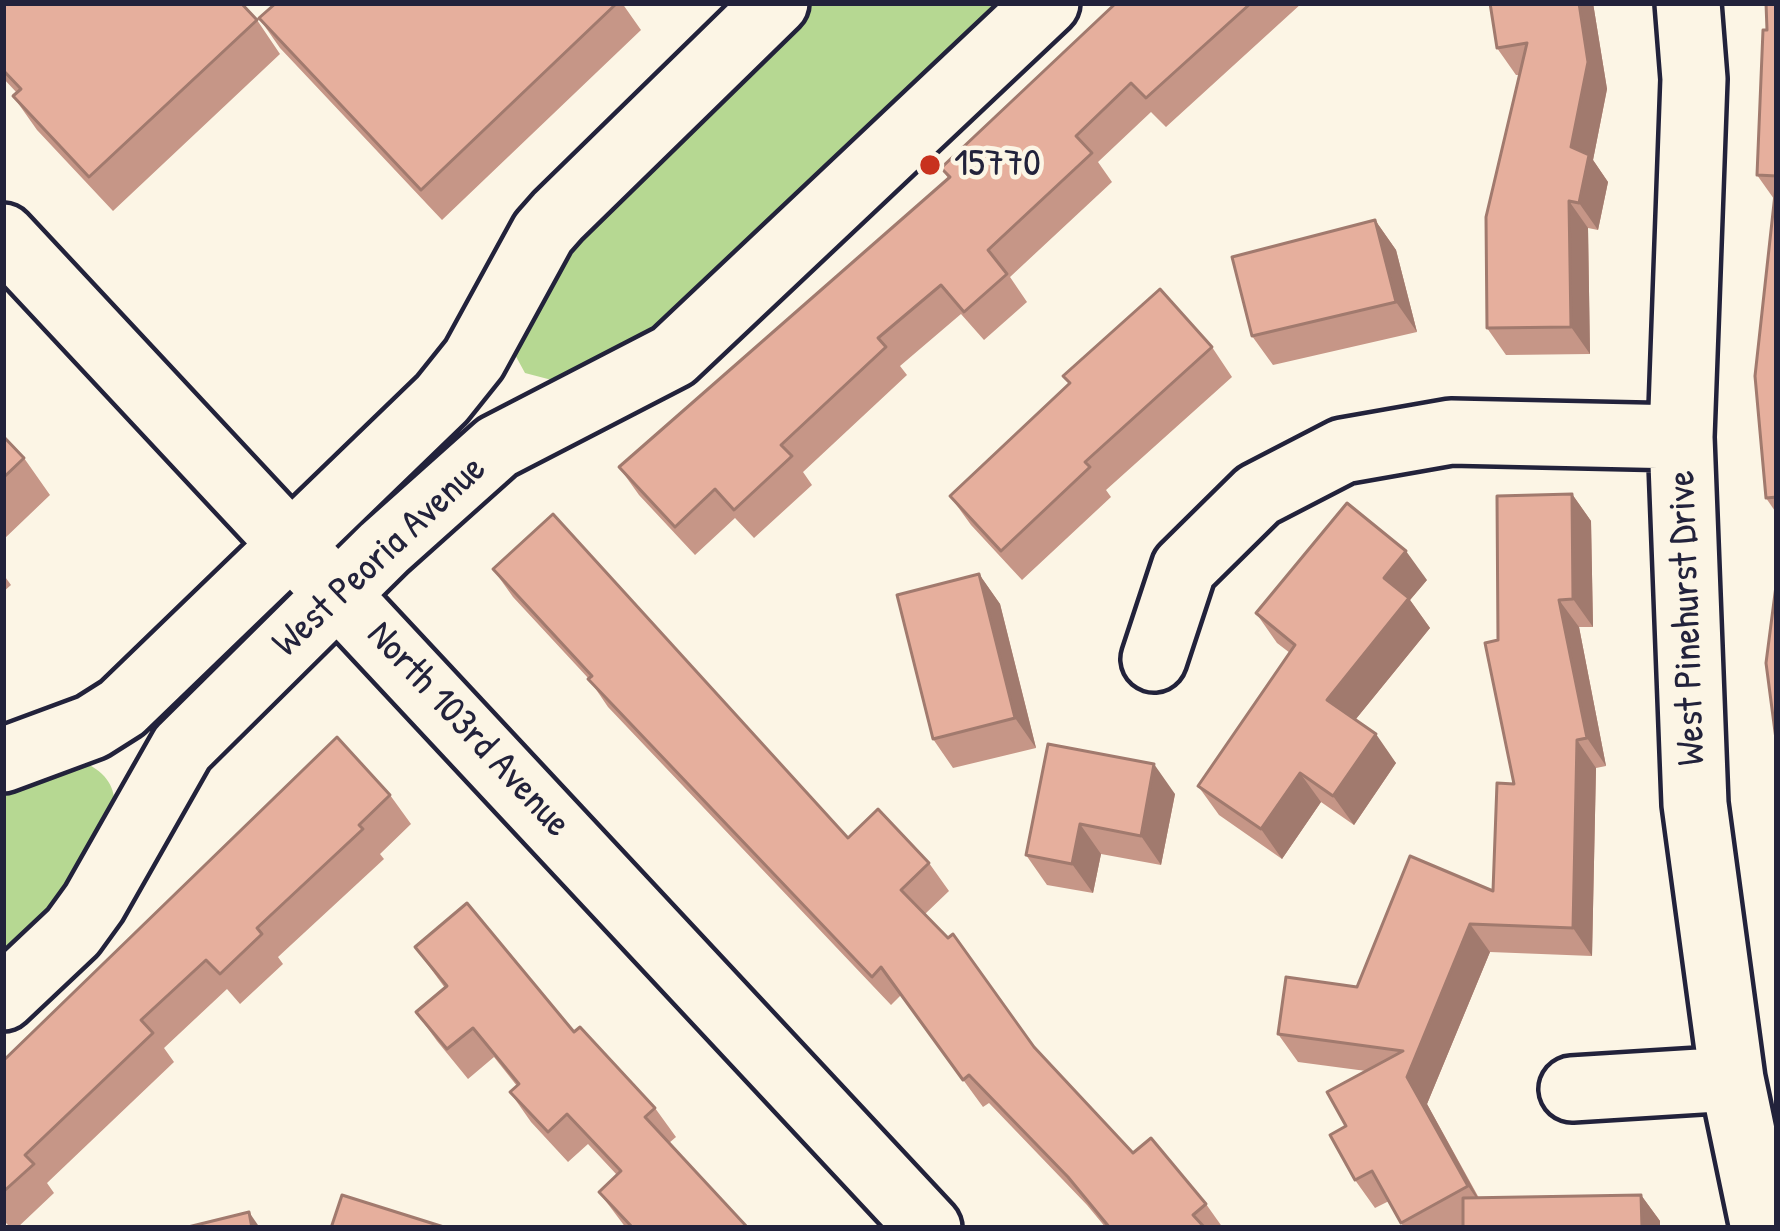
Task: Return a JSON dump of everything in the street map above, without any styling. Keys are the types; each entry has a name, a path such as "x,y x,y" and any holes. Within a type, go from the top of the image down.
{"street":[{"name":"West Peoria Avenue","path":"3,760 92,727 122,707 296,545 442,399 474,359 543,233 558,216 776,3"},
{"name":"West Peoria Avenue","path":"3,998 73,932 94,903 182,748 339,592 497,447 673,356 1047,3"},
{"name":"West Pinehurst Drive","path":"1688,3 1694,79 1681,437 1696,804 1732,1078 1763,1228"},
{"name":"North 103rd Avenue","path":"3,236 929,1228"},
{"path":"1154,659 1184,568 1258,494 1343,451 1451,432 1681,437"},
{"path":"1571,1088 1732,1078"}],"green space":[{"path":"811,3 1014,3 661,337 567,384 525,373 513,351 516,329 597,206"},
{"path":"80,761 107,779 115,803 108,832 68,895 3,966 3,782"}],"building":[{"path":"3,3 241,3 257,20 89,177 13,96 21,89 3,70"},
{"path":"276,3 617,3 421,190 259,18"},
{"path":"1116,3 1251,3 1146,98 1131,83 1076,136 1092,153 988,250 1007,274 964,312 941,285 878,338 886,347 781,445 792,456 734,510 715,489 675,527 619,467 950,177 941,168"},
{"path":"1490,3 1579,3 1588,62 1571,147 1589,155 1579,203 1569,201 1571,327 1487,328 1486,217 1527,43 1497,48"},
{"path":"1766,3 1777,3 1777,176 1757,175"},
{"path":"1777,176 1777,497 1766,498 1755,376"},
{"path":"1375,220 1396,302 1252,336 1232,257"},
{"path":"1160,289 1212,347 1085,462 1090,467 1001,551 950,496 1070,383 1063,376"},
{"path":"3,436 24,458 3,478"},
{"path":"1572,494 1573,599 1559,600 1587,738 1577,740 1573,928 1470,924 1407,1077 1468,1186 1401,1223 1372,1171 1355,1180 1330,1135 1346,1126 1327,1092 1403,1051 1278,1034 1286,977 1357,987 1410,856 1493,891 1497,783 1514,784 1485,643 1498,640 1497,496"},
{"path":"1347,503 1406,551 1384,578 1409,598 1327,700 1376,734 1333,796 1300,773 1261,829 1198,786 1295,645 1256,613"},
{"path":"553,514 848,838 878,809 929,863 901,890 948,938 953,934 1034,1047 1133,1153 1151,1138 1206,1204 1193,1215 1205,1228 1110,1228 1068,1177 969,1075 963,1080 881,967 872,977 588,679 592,676 493,569"},
{"path":"979,574 1015,718 933,739 897,595"},
{"path":"1777,578 1777,747 1766,663"},
{"path":"337,737 390,795 359,825 363,829 257,928 262,934 220,974 206,960 141,1020 153,1033 25,1155 34,1164 3,1192 3,1061"},
{"path":"1048,744 1154,764 1141,836 1080,824 1072,864 1026,855"},
{"path":"467,903 574,1032 580,1027 655,1108 645,1117 748,1228 633,1228 599,1192 621,1171 567,1114 548,1132 510,1092 519,1084 473,1028 447,1049 416,1012 447,986 415,947"},
{"path":"342,1195 447,1228 331,1228"},
{"path":"1641,1195 1642,1228 1463,1228 1463,1198"},
{"path":"249,1212 252,1228 184,1228"}],"place":[{"name":"15770","path":"930,165"}]}
